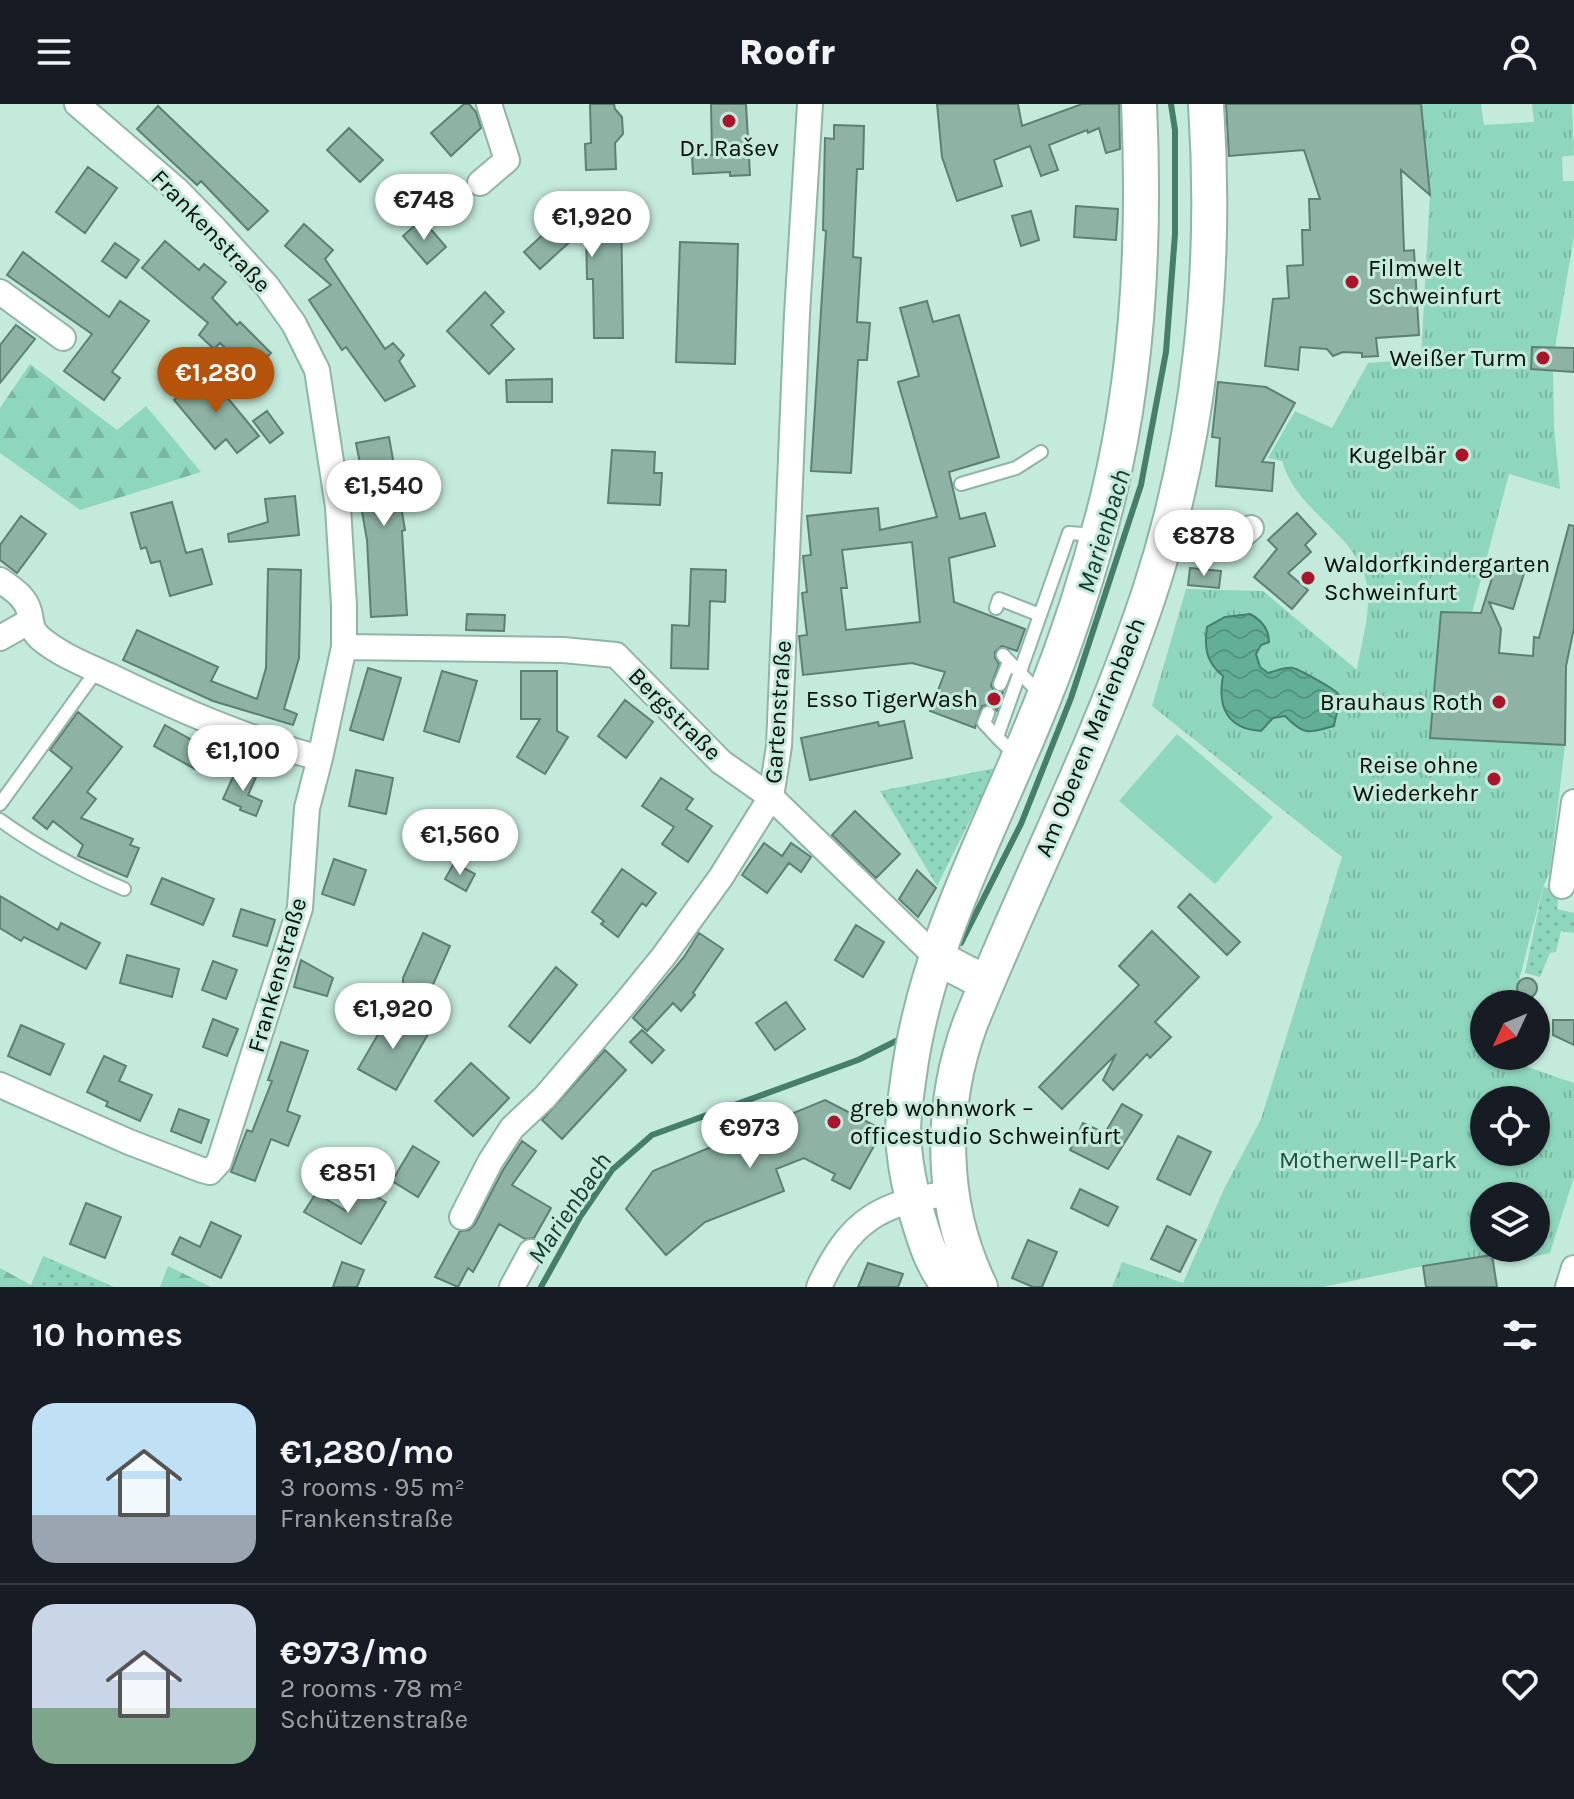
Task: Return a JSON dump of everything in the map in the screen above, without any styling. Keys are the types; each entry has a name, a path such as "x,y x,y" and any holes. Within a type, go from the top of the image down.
{"main road":[{"path":"950,1287 933,1264 913,1198 904,1146 915,1035 936,957 1008,748 1044,698 1082,596 1098,535 1122,431 1131,357 1139,250 1139,104"},
{"name":"Am Oberen Marienbach","path":"980,1287 960,1239 951,1193 948,1145 951,1092 958,1055 1105,709 1165,541 1186,444 1202,341 1211,200 1206,104"},
{"path":"936,957 986,983"}],"street":[{"name":"Frankenstraße","path":"0,1085 129,1142 210,1172 219,1162 300,908 307,808 344,647 338,507 317,370 294,324 245,259 176,189 77,104"},
{"path":"480,183 507,160 489,104"},
{"name":"Gartenstraße","path":"462,1217 490,1162 512,1128 545,1097 663,957 721,877 771,797 779,746 797,314 810,104"},
{"path":"0,292 63,338"},
{"path":"1165,541 1224,547 1251,528"},
{"path":"0,580 24,600 32,629 40,638 97,670 185,713 271,745 320,758"},
{"path":"0,638 30,621"},
{"name":"Bergstraße","path":"344,647 563,650 616,655 721,762 771,797 936,957"},
{"path":"1562,886 1574,802"},
{"path":"819,1287 835,1258 869,1217 913,1198 951,1193"},
{"path":"512,1287 531,1252"},
{"path":"1568,1287 1574,1268"}],"lane":[{"path":"961,484 1016,468 1041,452"},
{"path":"1008,748 1020,673 1069,533 1098,535"},
{"path":"996,608 999,599 1040,615"},
{"path":"1000,684 1006,659 1044,698"},
{"path":"0,804 97,670"},
{"path":"988,713 984,723 1008,748"},
{"path":"0,820 36,846 124,889"}],"green space":[{"name":"Motherwell-Park","path":"1421,104 1481,104 1484,125 1534,122 1532,104 1572,104 1574,155 1562,157 1563,181 1574,181 1574,236 1555,348 1532,347 1531,369 1553,370 1560,489 1509,474 1472,613 1441,612 1430,738 1565,745 1550,872 1543,887 1517,990 1470,990 1470,1070 1536,1070 1574,1083 1574,1177 1550,1253 1550,1182 1470,1182 1470,1259 1323,1287 1112,1287 1122,1262 1183,1283 1224,1189 1261,1119 1342,857 1152,706 1186,589 1263,591 1357,670 1367,611 1365,577 1348,546 1299,494 1282,461 1268,458 1295,411 1332,428 1368,363 1421,359 1430,191"},
{"path":"30,364 117,430 146,406 201,472 80,510 0,453 0,408"},
{"path":"1177,734 1273,817 1215,884 1119,801"},
{"path":"996,768 937,886 880,791"},
{"path":"1543,887 1559,890 1557,909 1574,913 1574,933 1561,931 1556,952 1550,953 1540,977 1525,973"},
{"path":"43,1256 48,1258 41,1287 0,1287 0,1268 31,1285"},
{"path":"48,1258 114,1287 41,1287"},
{"path":"168,1266 211,1287 160,1287"}],"water":[{"path":"1250,614 1264,625 1269,637 1269,642 1261,645 1256,654 1260,667 1268,673 1293,668 1336,692 1339,701 1334,726 1302,730 1285,716 1273,718 1261,731 1240,726 1227,715 1222,698 1223,676 1208,654 1207,627 1225,617"}],"building":[{"path":"464,104 469,104 476,112 481,128 451,156 431,133"},
{"path":"590,104 614,104 622,117 623,134 615,143 616,169 586,170 585,144 591,143"},
{"path":"711,104 746,104 750,175 730,176 730,172 693,174 692,155 712,155"},
{"path":"937,104 1018,104 1022,126 1082,104 1119,104 1120,149 1106,153 1099,128 1088,133 1087,130 1049,145 1058,170 1041,176 1030,146 994,160 1002,186 957,201 942,157"},
{"path":"1226,104 1421,104 1430,195 1401,170 1404,251 1414,250 1419,335 1376,338 1378,356 1362,357 1362,353 1343,352 1333,356 1327,349 1300,347 1298,370 1265,366 1273,299 1289,298 1287,266 1303,265 1302,230 1310,230 1309,199 1320,199 1304,150 1229,156"},
{"path":"158,106 268,211 248,230 201,181 197,185 137,129"},
{"path":"834,125 864,126 863,169 857,169 853,257 861,258 857,322 870,323 867,360 858,360 851,473 811,471 826,231 823,230 825,138 834,139"},
{"path":"349,128 383,160 360,182 327,150"},
{"path":"88,167 117,188 85,233 56,212"},
{"path":"580,204 621,204 623,338 594,338 593,279 587,279 586,227 540,269 524,252 557,219"},
{"path":"1076,206 1118,209 1116,240 1074,237"},
{"path":"1031,211 1039,240 1021,246 1012,216"},
{"path":"422,219 446,247 427,264 403,236"},
{"path":"304,224 333,250 325,259 385,349 393,343 404,355 399,361 415,386 385,401 346,347 342,350 309,300 331,285 285,246"},
{"path":"165,241 199,270 204,264 226,282 212,298 237,325 240,322 271,353 251,373 220,343 214,349 199,335 208,323 142,268"},
{"path":"680,242 738,244 735,364 676,362"},
{"path":"115,243 139,260 126,278 102,261"},
{"path":"23,252 109,317 120,301 149,321 112,372 120,378 104,400 64,371 92,334 7,275"},
{"path":"485,292 504,312 491,325 514,349 489,374 447,331"},
{"path":"927,301 933,322 959,315 999,457 949,472 960,519 985,513 995,546 949,558 954,602 1025,629 1017,651 1002,646 995,652 999,664 991,686 996,692 1003,692 997,711 991,704 982,706 975,728 930,711 945,672 912,663 803,675 799,636 807,635 802,593 807,592 803,556 811,555 807,516 878,508 880,530 937,517 898,382 919,376 900,308","holes":["912,542 920,622 846,630 841,588 847,588 842,550"]},
{"path":"16,325 35,339 0,383 0,345"},
{"path":"1532,347 1574,348 1574,372 1531,369"},
{"path":"207,373 259,436 237,453 226,439 215,449 174,400"},
{"path":"552,379 552,402 507,402 506,380"},
{"path":"1218,382 1266,387 1295,403 1262,462 1274,463 1272,491 1216,486 1220,438 1212,437"},
{"path":"267,411 283,433 270,443 253,421"},
{"path":"389,437 398,488 411,486 414,504 401,506 405,530 402,531 407,615 371,617 367,540 359,495 366,494 356,443"},
{"path":"612,450 655,452 654,473 662,473 660,505 608,503"},
{"path":"295,496 299,535 229,542 228,534 268,522 265,499"},
{"path":"172,502 186,553 202,549 212,584 170,596 160,561 151,563 146,547 141,549 131,513"},
{"path":"1297,513 1316,534 1305,545 1311,552 1288,573 1308,590 1292,609 1254,577 1277,549 1268,540"},
{"path":"21,516 46,534 17,573 0,560 0,545"},
{"name":"Brauhaus Roth","path":"1569,525 1574,526 1574,628 1566,666 1565,745 1430,738 1441,612 1481,613 1498,559 1526,567 1513,609 1489,602 1501,629 1499,653 1533,656 1534,637 1539,638"},
{"path":"1190,568 1221,571 1219,588 1188,585"},
{"path":"268,569 301,570 299,658 284,709 297,714 293,725 213,701 123,660 137,630 218,667 211,681 257,699 266,668"},
{"path":"691,569 726,570 725,602 710,601 708,669 671,668 672,625 689,626"},
{"path":"467,614 505,615 504,631 466,630"},
{"path":"368,668 401,678 383,740 350,730"},
{"path":"442,671 477,681 459,742 424,731"},
{"path":"521,671 557,671 557,731 568,737 545,774 517,757 540,719 521,719"},
{"path":"625,700 653,722 626,758 598,736"},
{"path":"78,712 122,747 87,792 96,799 81,818 133,839 130,845 139,848 127,877 78,856 83,845 53,821 47,829 33,818 72,768 50,750"},
{"path":"904,721 912,758 810,780 801,738 878,722 879,726"},
{"path":"165,725 206,748 195,769 154,746"},
{"path":"237,768 256,777 248,795 262,801 256,816 223,799"},
{"path":"356,770 393,778 386,814 349,806"},
{"path":"661,778 693,799 686,809 712,826 688,862 662,844 674,827 642,806"},
{"path":"855,811 900,854 876,878 832,835"},
{"path":"764,843 782,856 791,843 811,857 801,872 789,863 767,893 742,875"},
{"path":"334,859 366,870 354,905 322,894"},
{"path":"454,863 475,874 466,891 445,879"},
{"path":"622,869 656,893 646,906 642,903 618,937 601,924 604,921 592,912"},
{"path":"917,870 936,888 918,917 899,899"},
{"path":"162,878 214,899 203,925 151,904"},
{"path":"1190,894 1240,942 1227,955 1178,907"},
{"path":"0,896 58,930 61,923 100,943 86,969 24,937 21,941 0,928"},
{"path":"241,909 275,920 267,946 233,936"},
{"path":"856,925 884,942 863,977 835,960"},
{"path":"1152,931 1199,977 1155,1022 1171,1037 1150,1058 1147,1054 1113,1090 1103,1080 1116,1054 1062,1109 1039,1087 1139,985 1119,966"},
{"path":"423,933 450,946 428,996 403,985 403,978"},
{"path":"699,933 723,949 693,993 695,995 681,1011 673,1003 647,1031 633,1018 684,957"},
{"path":"127,955 179,969 172,997 120,983"},
{"path":"301,960 333,978 327,996 294,987"},
{"path":"213,961 237,970 226,999 202,990"},
{"path":"556,967 577,985 530,1043 509,1026"},
{"path":"1523,979 1531,979 1536,990 1518,990"},
{"path":"786,1002 805,1029 775,1050 756,1023"},
{"path":"391,1012 428,1034 396,1090 358,1069"},
{"path":"213,1019 238,1029 227,1056 203,1047"},
{"path":"1553,1020 1574,1020 1574,1045 1553,1035"},
{"path":"21,1025 64,1044 50,1075 8,1056"},
{"path":"642,1030 664,1050 652,1063 630,1042"},
{"path":"281,1042 308,1051 287,1111 300,1116 288,1146 271,1139 255,1181 231,1172 247,1130 252,1132 272,1081 268,1080"},
{"path":"605,1050 626,1070 562,1139 542,1120"},
{"path":"104,1056 126,1066 119,1081 152,1095 140,1121 106,1106 108,1102 87,1092"},
{"path":"471,1063 509,1098 473,1136 435,1101"},
{"path":"825,1100 883,1130 850,1189 832,1180 835,1174 804,1158 776,1169 784,1191 705,1222 666,1255 626,1209 653,1171"},
{"path":"1122,1104 1142,1115 1108,1169 1070,1150 1083,1123 1105,1133"},
{"path":"179,1109 209,1120 201,1143 171,1131"},
{"path":"1178,1136 1211,1152 1190,1195 1157,1179"},
{"path":"522,1141 536,1151 512,1185 551,1208 534,1238 525,1239 499,1224 473,1272 468,1268 458,1287 435,1277 460,1231 469,1230 475,1224"},
{"path":"413,1146 439,1162 418,1197 392,1181"},
{"path":"363,1189 386,1202 361,1244 304,1212 316,1193 348,1212"},
{"path":"1080,1189 1118,1207 1108,1226 1071,1208"},
{"path":"86,1203 121,1217 105,1258 70,1244"},
{"path":"211,1222 241,1236 221,1278 172,1254 180,1237 200,1247"},
{"path":"1167,1226 1196,1240 1180,1272 1151,1259"},
{"path":"1028,1240 1057,1252 1042,1287 1033,1287 1012,1278"},
{"path":"1470,1259 1470,1262 1493,1262 1497,1287 1426,1287 1423,1266"},
{"path":"342,1262 364,1270 357,1287 333,1287"},
{"path":"868,1263 903,1274 898,1287 858,1287"}],"waterway":[{"name":"Marienbach","path":"961,943 1021,824 1071,698 1141,485 1166,352 1175,234 1175,130 1171,104"},
{"name":"Marienbach","path":"541,1287 580,1217 612,1170 652,1135 858,1060 896,1041"}],"place":[{"name":"Dr. Rašev","path":"729,121"},
{"name":"Filmwelt Schweinfurt","path":"1352,282"},
{"name":"Weißer Turm","path":"1543,358"},
{"name":"Kugelbär","path":"1462,455"},
{"name":"Waldorfkindergarten Schweinfurt","path":"1308,578"},
{"name":"Esso TigerWash","path":"994,699"},
{"name":"Brauhaus Roth","path":"1499,702"},
{"name":"Reise ohne Wiederkehr","path":"1494,779"},
{"name":"greb wohnwork – officestudio Schweinfurt","path":"834,1122"}]}
